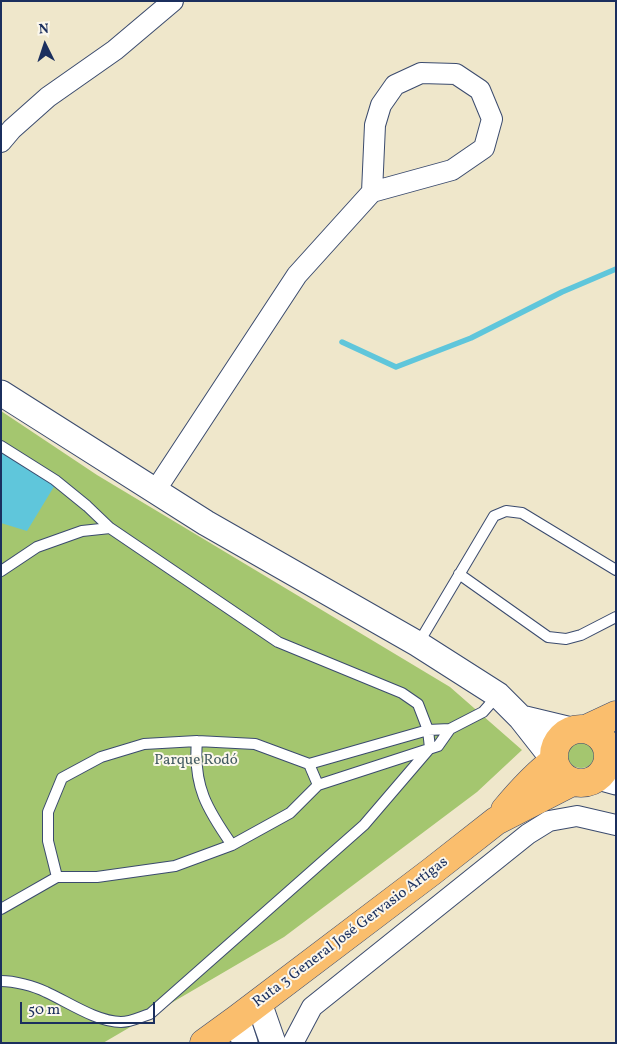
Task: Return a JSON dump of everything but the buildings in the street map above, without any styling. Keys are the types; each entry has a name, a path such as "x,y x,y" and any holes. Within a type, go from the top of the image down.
{"highway":[{"path":"572,782 560,774 554,760 553,753 560,737 616,714"},
{"name":"Ruta 3 General José Gervasio Artigas","path":"204,1043 241,1031 259,1003 496,821 572,782 585,783 592,781 610,761 605,742 591,730 578,730"},
{"name":"Ruta 3 General José Gervasio Artigas","path":"496,821 520,792 542,769 554,760"}],"street":[{"path":"1,142 12,129 48,97 115,50 173,1"},
{"path":"155,491 297,275 372,192 452,170 484,148 492,118 480,90 456,74 421,73 395,85 381,105 375,125 372,192"},
{"path":"1,393 206,523 418,644 498,695 522,718 554,760"},
{"path":"522,718 578,730"},
{"path":"293,1043 312,1007 528,834 549,821 577,816 616,826"},
{"path":"431,872 449,897"},
{"path":"259,1003 273,1043"}],"lane":[{"path":"1,446 55,480 110,528 278,642 402,693 418,704 428,730 430,748 364,824 150,1014 121,1022 105,1020 44,990 10,981 1,981"},
{"path":"418,644 494,516 506,511 522,513 616,570"},
{"path":"1,572 37,547 82,531 110,528"},
{"path":"459,574 548,637 566,639 616,617"},
{"path":"57,877 48,841 48,812 62,778 101,757 144,744 197,741 255,744 309,764 428,730 450,729 483,712 498,695"},
{"path":"1,909 57,877 97,877 175,866 232,845 290,813 318,784 438,746 450,729"},
{"path":"197,741 197,770 201,789 214,818 232,845"},
{"path":"309,764 318,784"}],"green space":[{"name":"Parque Rodó","path":"1,411 97,475 450,687 522,750 477,792 284,937 103,1043 1,1043"},
{"path":"581,740 591,744 595,754 591,764 581,768 571,764 567,754 571,744"}],"water":[{"path":"1,453 58,480 27,531 1,523"}],"waterway":[{"path":"342,342 396,367 471,338 562,292 616,269"}]}
